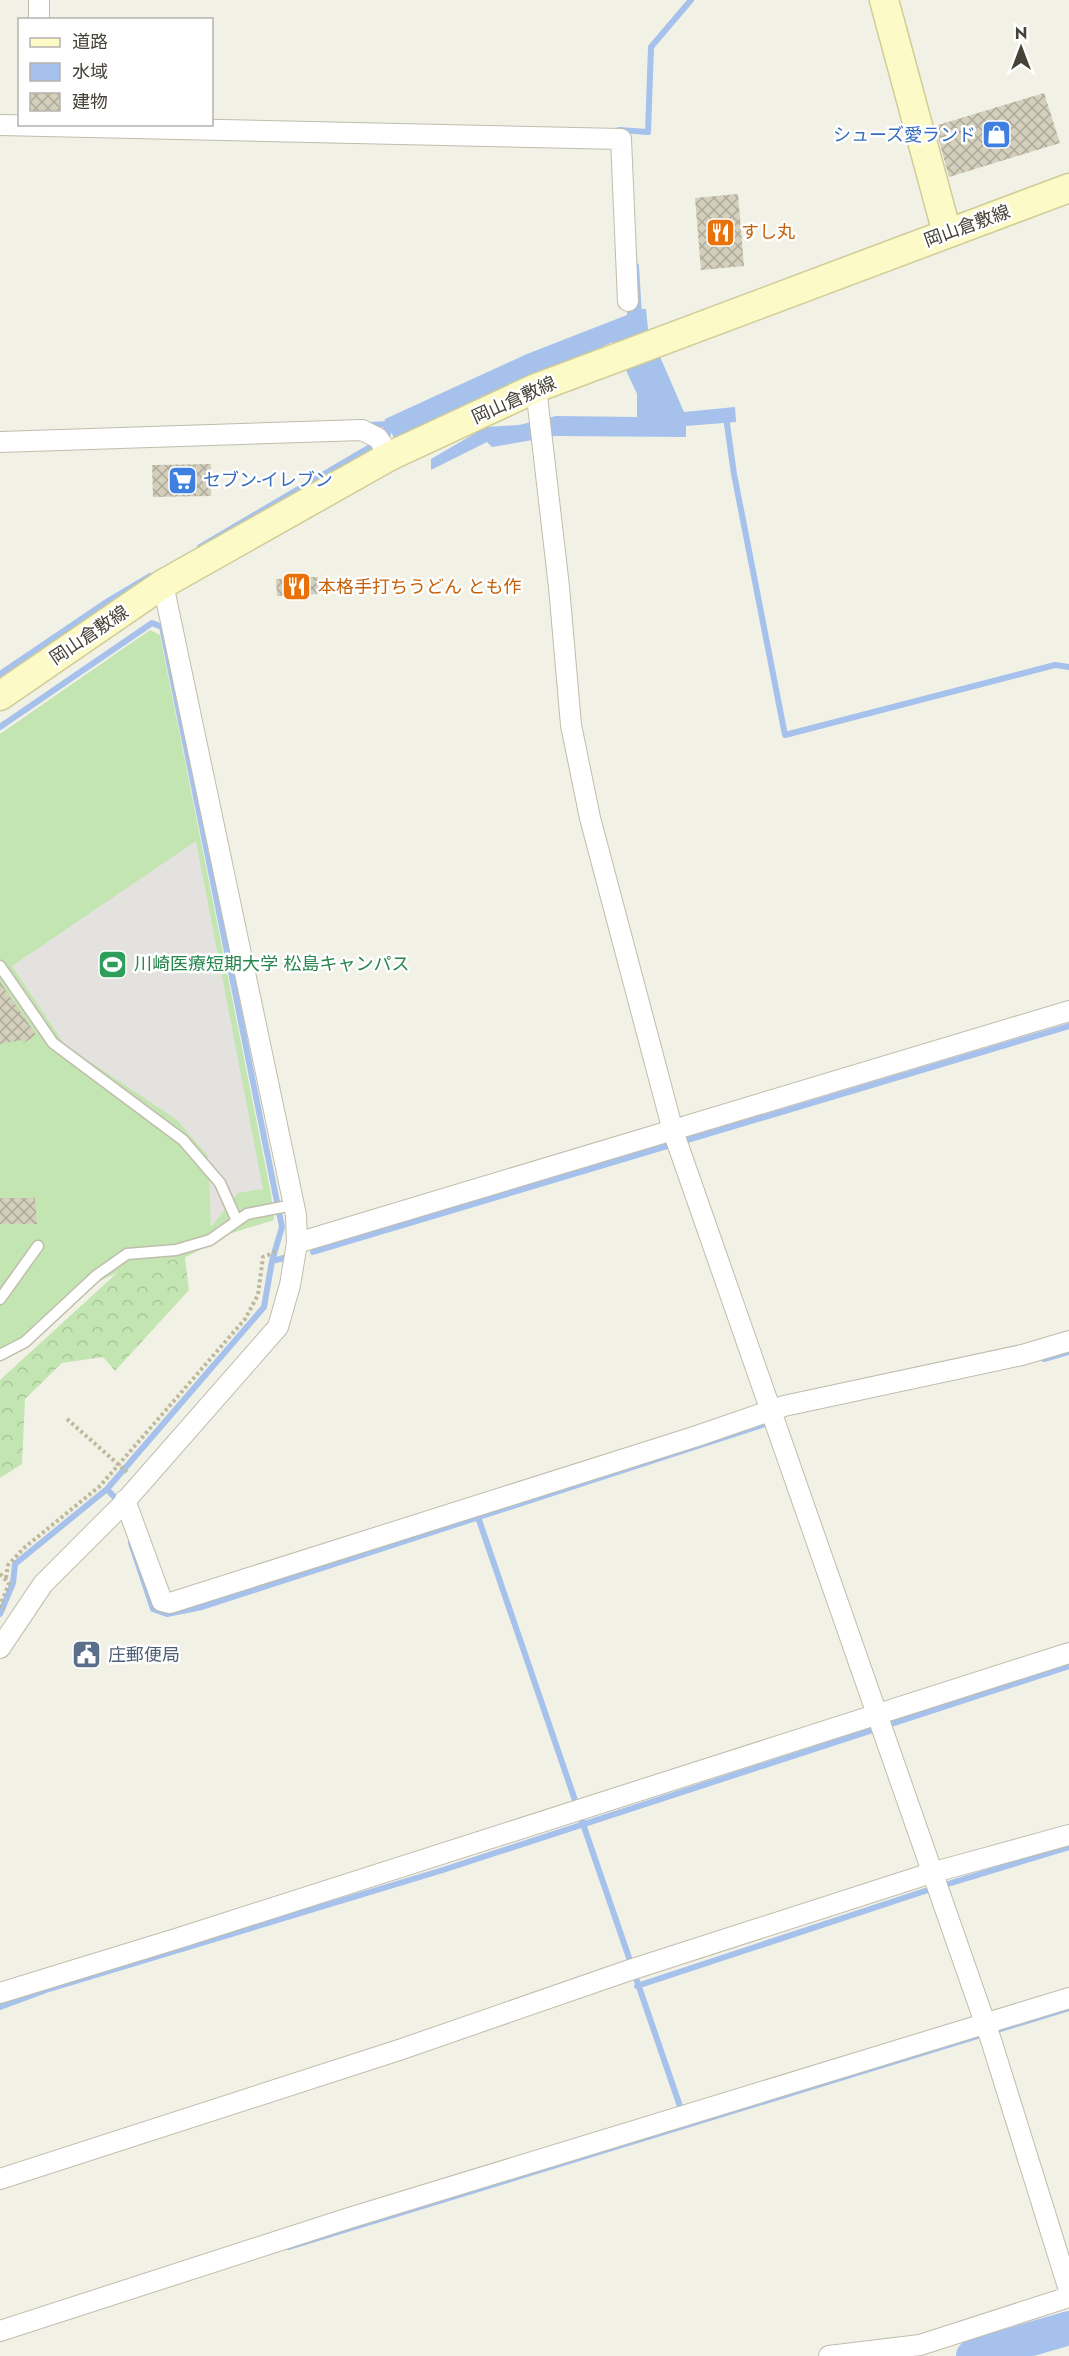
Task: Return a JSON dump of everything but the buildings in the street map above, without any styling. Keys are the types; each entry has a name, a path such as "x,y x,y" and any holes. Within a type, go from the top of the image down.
{"main road":[{"path":"884,0 947,233"},
{"name":"岡山倉敷線","path":"0,696 164,584 383,446 1069,188"}],"street":[{"path":"39,0 39,18"},
{"path":"0,125 18,125"},
{"path":"81,126 621,139 628,301"},
{"path":"536,388 559,587 571,725 590,818 676,1140 878,1723 988,2032 1069,2290"},
{"path":"0,442 362,430 383,446"},
{"path":"0,1648 43,1584 121,1505 278,1327 290,1285 297,1243 284,1207 164,584"},
{"path":"297,1243 676,1140 1069,1011"},
{"path":"121,1505 162,1601 170,1603 774,1418 784,1406 1022,1355 1069,1341"},
{"path":"0,1992 179,1938 579,1810 878,1723 1069,1653"},
{"path":"0,2179 399,2050 632,1969 931,1873 1069,1835"},
{"path":"0,2331 335,2222 683,2117 988,2032 1069,1998"},
{"path":"829,2356 920,2345 1069,2297"}],"lane":[{"path":"0,966 53,1043 183,1140 220,1183 237,1221"},
{"path":"0,1355 25,1342 97,1275 127,1254 176,1250 210,1240 247,1214 284,1207"},
{"path":"0,1299 38,1246"}],"path":[{"path":"6,1578 8,1565 24,1548 120,1467 167,1406 245,1319 255,1304 263,1257 267,1255"},
{"path":"67,1419 120,1467"},
{"path":"0,1574 9,1583 9,1588 0,1606"}],"green space":[{"name":"川崎医療短期大学 松島キャンパス","path":"150,630 160,635 271,1194 274,1220 229,1234 188,1256 148,1266 127,1268 96,1283 41,1331 0,1359 0,734"},
{"path":"180,1217 189,1290 115,1371 103,1357 62,1363 25,1399 22,1464 0,1478 0,1380"}],"shaded area":[{"path":"196,841 263,1189 238,1193 211,1227 208,1156 177,1120 65,1045 12,966"}],"water":[{"path":"627,309 646,309 648,329 684,412 735,407 736,422 686,426 686,437 556,436 492,447 487,442 431,470 431,459 486,427 519,425 556,416 637,417 637,394 613,342 394,438 391,432 383,429 385,419 527,354 627,315"}],"waterway":[{"path":"619,130 648,132 651,47 691,0"},
{"path":"636,266 639,316"},
{"path":"726,417 734,474 785,735 1055,665 1069,667"},
{"path":"368,425 391,424"},
{"path":"200,547 387,437 390,425"},
{"path":"0,674 108,601 150,576"},
{"path":"0,727 152,623 162,627 282,1227 272,1261 264,1307 107,1489 15,1564 13,1583 0,1614"},
{"path":"313,1252 1069,1026"},
{"path":"272,1261 288,1257"},
{"path":"1044,1359 1069,1352"},
{"path":"131,1543 153,1609 167,1614 202,1607 771,1422"},
{"path":"107,1489 115,1498 117,1505"},
{"path":"478,1517 578,1809"},
{"path":"0,2007 46,1990 443,1870 1069,1666"},
{"path":"582,1821 682,2112"},
{"path":"948,1884 1069,1847"},
{"path":"637,1986 928,1890"},
{"path":"289,2247 1069,2008"},
{"path":"973,2356 1069,2328"}],"place":[{"name":"シューズ愛ランド","path":"997,135"},
{"name":"すし丸","path":"720,232"},
{"name":"セブン-イレブン","path":"182,480"},
{"name":"本格手打ちうどん とも作","path":"297,587"},
{"name":"川崎医療短期大学 松島キャンパス","path":"113,964"},
{"name":"庄郵便局","path":"87,1655"}]}
